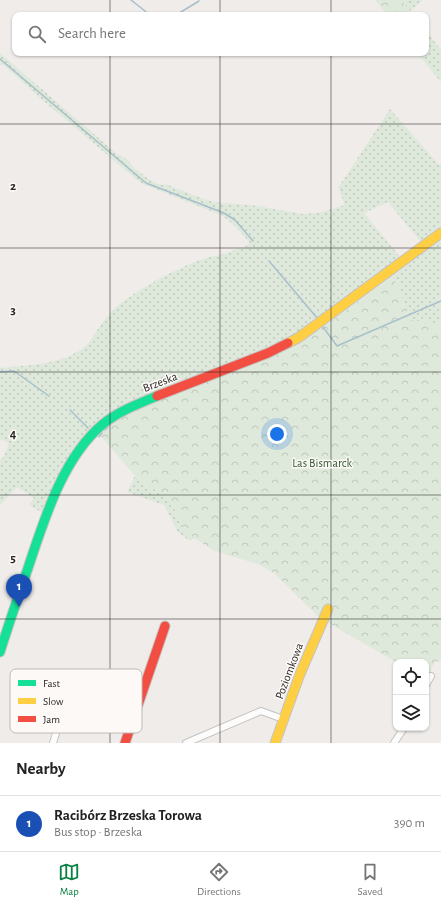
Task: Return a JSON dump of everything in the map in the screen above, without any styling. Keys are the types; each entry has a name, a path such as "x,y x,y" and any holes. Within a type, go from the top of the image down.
{"street":[{"name":"Brzeska","path":"0,652 37,541 57,492 75,457 87,440 99,427 130,407 268,353 298,338 441,233"},
{"name":"Poziomkowa","path":"275,743 300,674 328,609"},
{"path":"142,693 165,626"},
{"path":"429,680 431,676"},
{"path":"186,743 261,711 283,719"},
{"path":"398,741 403,731"},
{"path":"53,743 56,733"},
{"path":"125,743 128,733"}],"green space":[{"path":"375,0 401,0 410,11 409,12 385,12"},
{"path":"401,0 423,0 410,11"},
{"path":"429,35 441,50 441,82 419,56 429,56"},
{"path":"0,53 117,154 127,159 134,168 150,180 214,202 258,206 302,214 319,213 345,205 338,188 390,109 439,165 441,164 441,228 421,242 388,202 364,213 401,258 315,323 274,347 141,398 116,410 100,421 89,433 45,514 29,505 34,498 17,487 0,505 0,461 4,456 9,443 0,439 0,368 32,365 53,361 73,354 86,346 111,312 123,301 138,291 186,265 230,252 238,248 242,249 250,243 236,227 223,216 143,184 137,180 39,97 4,65 0,65"},
{"path":"441,239 441,325 422,320 407,321 400,287 390,278"},
{"name":"Las Bismarck","path":"390,278 400,287 407,320 422,320 441,325 441,659 440,662 435,661 429,674 429,659 393,659 393,660 320,618 274,573 258,564 215,551 185,532 170,500 135,476 99,434 117,420 145,405 256,363 304,339"},
{"path":"135,476 170,500 185,532 194,538 190,541 178,532 164,505 127,492"}],"waterway":[{"path":"131,0 146,12"},
{"path":"181,12 199,1"},
{"path":"0,59 146,183 224,213 235,220 253,241"},
{"path":"269,261 318,319"},
{"path":"323,327 337,346 441,301"},
{"path":"0,372 14,371 49,396"},
{"path":"70,410 88,428"},
{"path":"110,424 116,420"},
{"path":"105,430 108,427"},
{"path":"99,437 102,433"}],"traffic: fast":[{"path":"0,652 39,534 55,493 76,455 88,438 109,419 129,408 157,396"}],"traffic: slow":[{"path":"288,343 298,338 441,233"},
{"path":"275,743 300,674 328,609"}],"traffic: jam":[{"path":"157,396 268,353 288,343"},
{"path":"142,693 165,626"},
{"path":"125,743 128,733"}],"place":[{"name":"Racibórz Brzeska Torowa","path":"19,607"}]}
